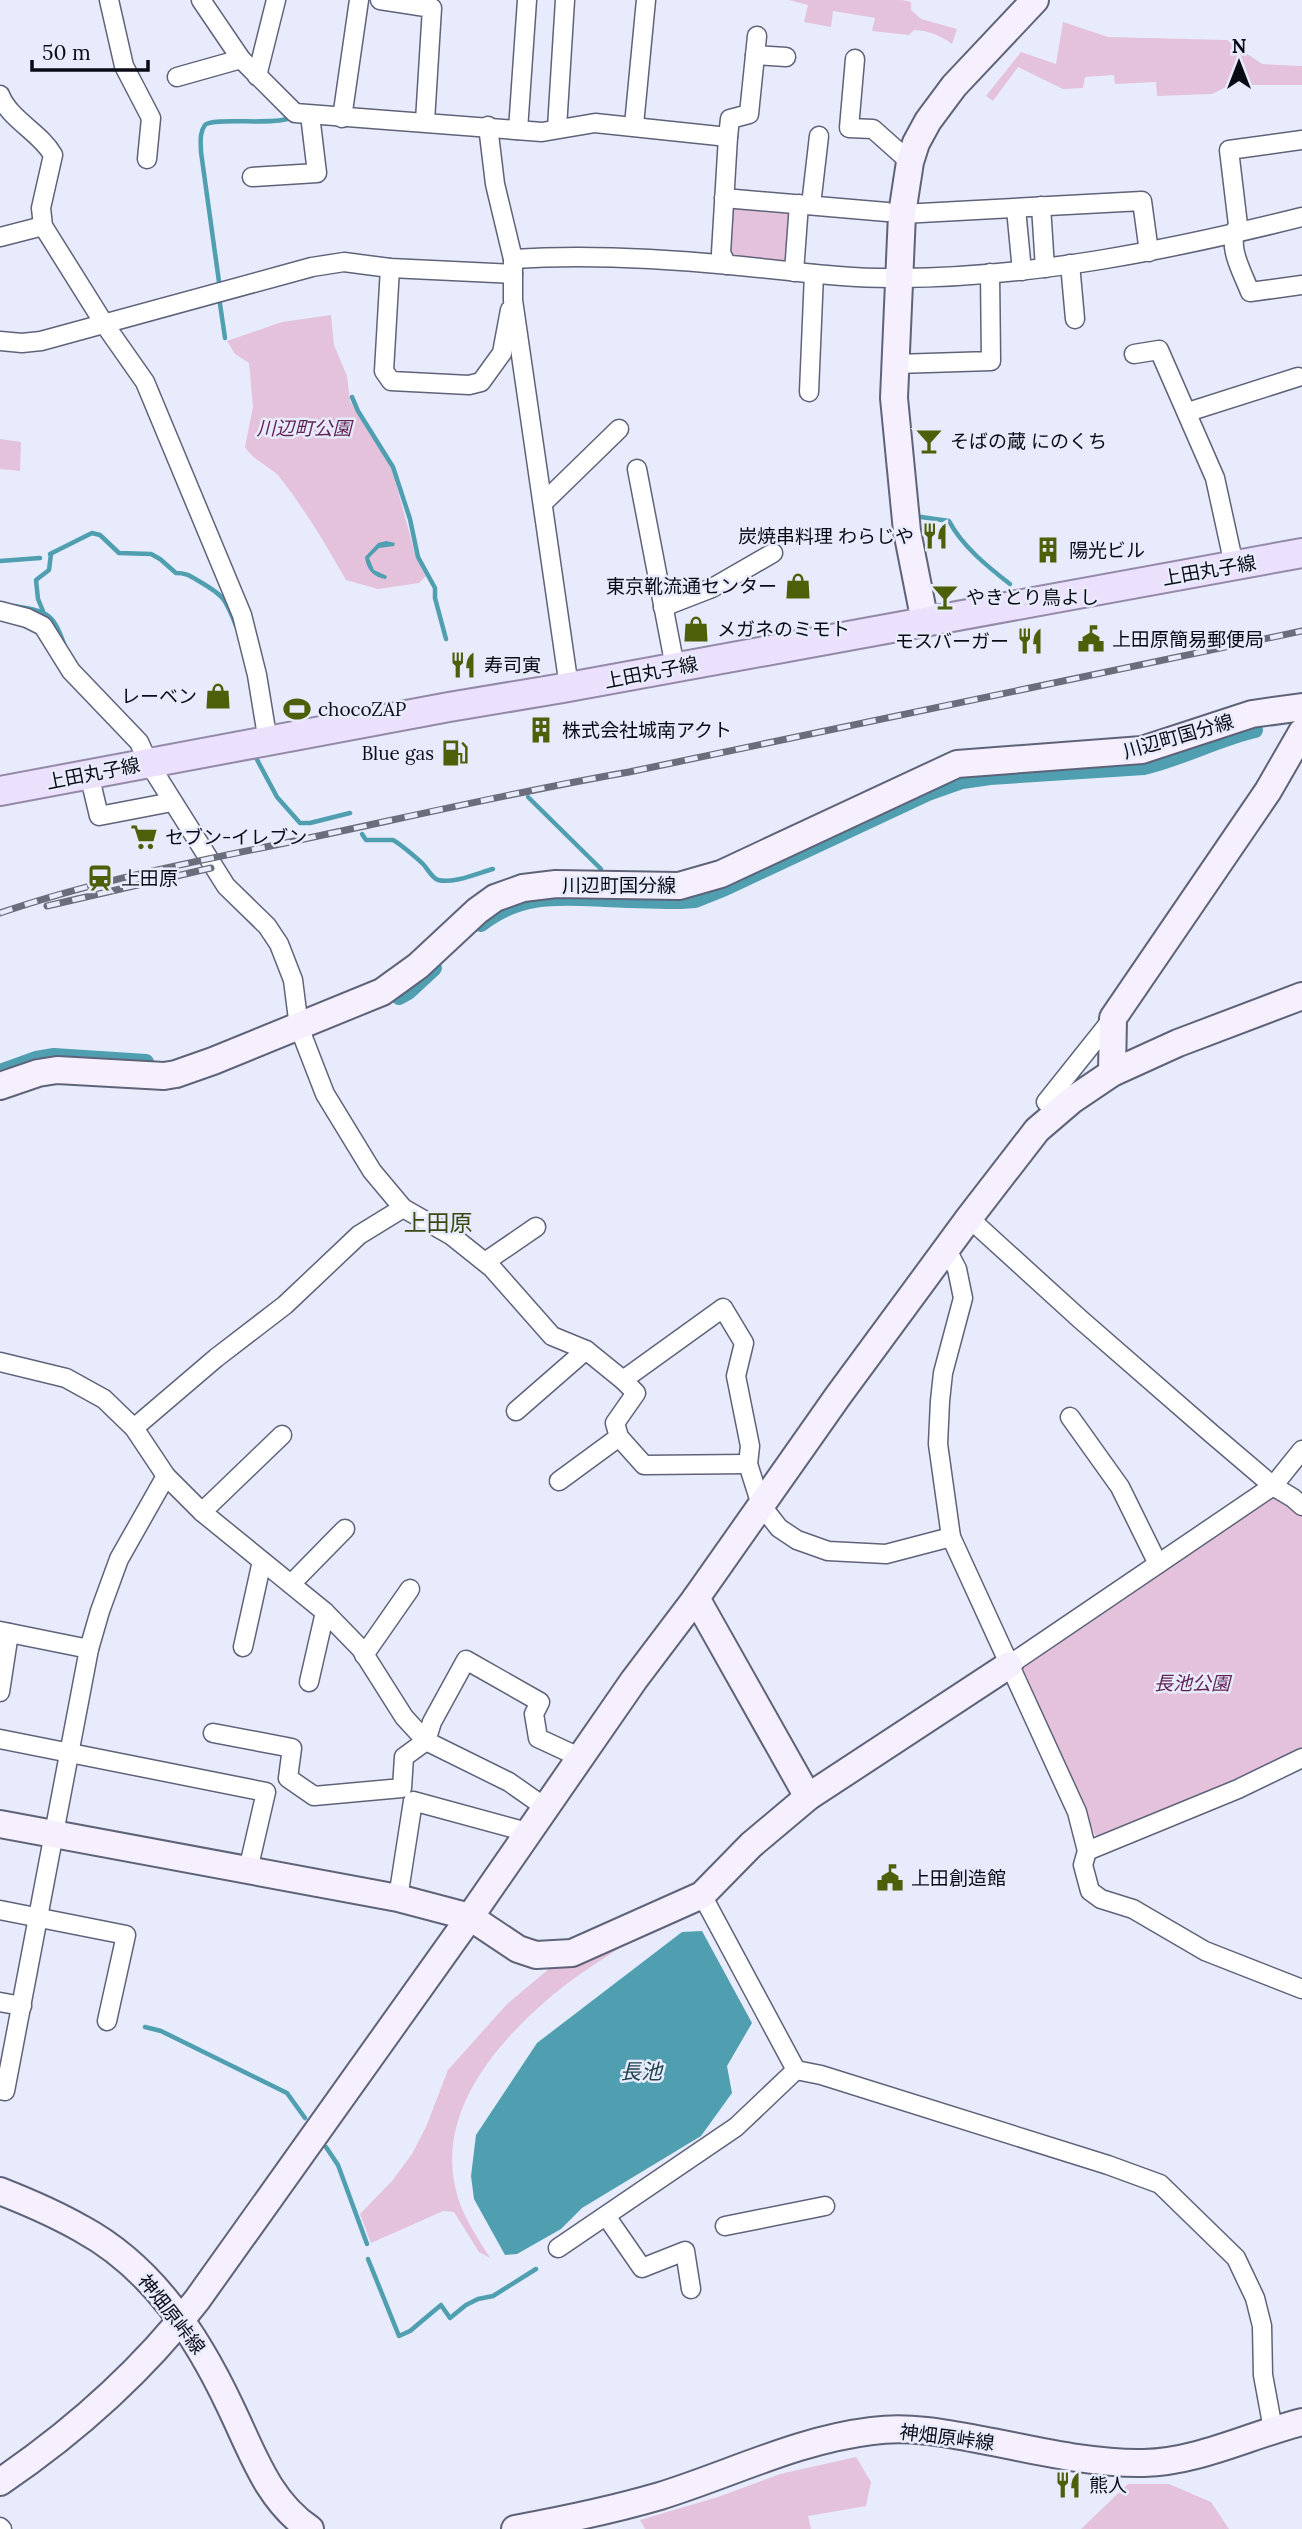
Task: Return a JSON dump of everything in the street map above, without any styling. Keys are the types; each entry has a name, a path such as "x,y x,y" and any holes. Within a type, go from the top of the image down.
{"main road":[{"name":"上田丸子線","path":"0,791 1302,553"}],"street":[{"path":"109,0 124,66 151,118 147,159"},
{"path":"201,0 241,59 295,113 542,132 595,123 634,125 727,137"},
{"path":"257,76 276,0"},
{"path":"342,118 359,0"},
{"path":"380,0 432,8 425,121"},
{"path":"518,130 527,0"},
{"path":"557,128 565,0"},
{"path":"634,125 646,0"},
{"path":"925,622 907,531 894,398 898,278 894,213 915,143 928,121 954,86 1035,0"},
{"path":"727,265 721,253 727,137 730,119 749,114 757,36"},
{"path":"755,55 786,57"},
{"path":"177,77 241,59"},
{"path":"856,59 849,128 873,129 910,162"},
{"path":"0,95 22,122 48,147 52,155 41,208 43,226 105,325 145,382 242,615 257,675 268,742"},
{"path":"252,177 317,173 310,115"},
{"path":"488,126 495,184 513,267 513,300 569,687"},
{"path":"794,272 818,136"},
{"path":"1302,140 1229,150 1238,225 1233,234 1233,246 1250,292 1302,285"},
{"path":"724,198 894,213 1142,201 1149,252"},
{"path":"1041,206 1045,268"},
{"path":"1016,209 1022,271"},
{"path":"0,341 41,341 312,267 344,262 390,268 513,267 561,256 612,257 814,274 898,278 1045,268 1149,252 1302,217"},
{"path":"0,237 43,226"},
{"path":"1070,264 1075,319"},
{"path":"390,268 384,372 391,381 469,386 481,382 502,353 513,300"},
{"path":"896,364 991,361 990,273"},
{"path":"809,392 814,274"},
{"path":"1134,354 1159,350 1215,478 1234,565"},
{"path":"1188,412 1298,377"},
{"path":"543,503 619,429"},
{"path":"637,469 675,667"},
{"path":"663,607 712,588 773,553"},
{"path":"0,611 27,618 43,626 71,671 139,742 148,762 226,887 267,926 279,944 293,980 299,1027 325,1094 372,1171 403,1208 453,1236 485,1262 552,1336 586,1350 636,1393 615,1423 619,1437 644,1465 748,1464"},
{"name":"川辺町国分線","path":"0,1086 38,1073 57,1070 164,1076 176,1074 382,992 418,966 477,911 495,898 523,888 556,884 691,884 721,874 957,764 1142,750 1252,714 1302,707"},
{"path":"1046,1102 1113,1018 1268,791 1302,732"},
{"path":"89,774 99,816 172,802"},
{"path":"0,2482 91,2413 182,2320 761,1505 968,1218 1037,1130 1072,1100 1112,1073 1178,1043 1302,996"},
{"path":"1112,1073 1113,1018"},
{"path":"134,1428 216,1358 285,1305 351,1241 403,1208"},
{"path":"968,1218 1273,1486 1302,1506"},
{"path":"485,1262 536,1227"},
{"path":"946,1248 957,1269 963,1298 943,1373 940,1401 938,1444 951,1537 1077,1812 1087,1851 1083,1866 1090,1892 1101,1899 1133,1909 1205,1951 1302,1989"},
{"path":"623,1380 723,1308 744,1343 736,1377 750,1446 748,1464 761,1505 779,1528 797,1540 828,1551 886,1554 951,1537"},
{"path":"516,1411 586,1350"},
{"path":"0,1362 66,1378 104,1399 134,1428 166,1476 202,1512 325,1612 364,1655 404,1717 426,1741 509,1782 546,1808"},
{"path":"1070,1417 1120,1487 1158,1564"},
{"path":"202,1512 282,1435"},
{"path":"559,1481 619,1437"},
{"path":"0,1824 398,1898 470,1917 518,1949 536,1955 572,1953 702,1895 751,1845 808,1797 1273,1486 1302,1450"},
{"path":"0,2091 5,2091 89,1649 119,1559 166,1476"},
{"path":"291,1584 345,1529"},
{"path":"243,1647 262,1561"},
{"path":"364,1655 410,1589"},
{"path":"696,1598 808,1797"},
{"path":"309,1682 325,1612"},
{"path":"0,1692 4,1632 89,1649"},
{"path":"213,1732 292,1748 288,1779 314,1796 402,1788 404,1757 426,1741 432,1721 466,1660 540,1702 534,1714 538,1738 581,1758"},
{"path":"0,1739 265,1792 248,1870"},
{"path":"1087,1851 1238,1789 1302,1758"},
{"path":"398,1898 413,1801 527,1832"},
{"path":"702,1895 796,2070"},
{"path":"0,1910 126,1935 107,2021"},
{"path":"0,2002 22,2006"},
{"path":"558,2248 736,2127 796,2070"},
{"path":"796,2070 821,2075 1090,2159 1160,2184 1236,2258 1242,2268 1255,2298 1262,2326 1263,2375 1273,2429"},
{"name":"神畑原峠線","path":"0,2191 85,2230 125,2258 156,2288 207,2357 261,2472 275,2495 295,2519 310,2529"},
{"path":"725,2226 825,2206"},
{"path":"606,2216 642,2268 685,2251 691,2289"},
{"name":"神畑原峠線","path":"516,2529 660,2496 769,2456 835,2437 874,2431 910,2429 937,2432 1074,2458 1146,2463 1182,2458 1302,2422"}],"green space":[{"path":"789,0 902,0 911,2 911,10 921,19 957,29 952,44 925,31 914,30 909,35 872,31 875,18 833,11 831,27 804,22 808,5"},
{"path":"1063,22 1108,37 1227,40 1262,64 1302,66 1302,85 1230,85 1212,94 1157,96 1156,82 1115,84 1114,75 1085,77 1083,88 1063,89 1018,67 993,101 986,96 1021,52 1056,64"},
{"path":"730,206 795,211 786,262 735,259 728,252"},
{"name":"川辺町公園","path":"331,315 334,345 347,376 350,401 391,468 395,480 416,557 426,576 419,583 378,589 346,580 281,479 245,447 253,407 249,363 235,354 227,341 282,322"},
{"path":"0,439 21,442 20,471 0,469"},
{"name":"長池公園","path":"1267,1499 1289,1499 1302,1511 1302,1753 1097,1839 1017,1670"},
{"path":"625,1944 572,1980 534,2011 495,2054 465,2103 456,2129 452,2157 455,2186 465,2215 490,2258 479,2252 454,2212 443,2211 371,2243 360,2214 392,2181 412,2154 426,2127 448,2070 507,2004 556,1963"},
{"path":"856,2457 871,2482 866,2506 808,2516 811,2529 645,2529 640,2520 718,2497 780,2474"},
{"path":"1128,2484 1169,2484 1211,2502 1229,2529 1081,2529"}],"water":[{"path":"378,543 395,543 394,546 379,548 369,558 374,570 387,576 386,579 371,572 365,557"},
{"name":"長池","path":"702,1931 752,2023 727,2066 732,2093 701,2136 582,2208 561,2229 517,2254 505,2255 474,2199 471,2176 476,2135 537,2043 682,1932"}],"waterway":[{"path":"220,289 201,152 203,128 218,122 287,119"},
{"path":"219,297 225,338"},
{"path":"352,397 393,467 410,519 418,557 435,588 435,598 446,639"},
{"path":"914,516 949,521 968,547 1010,584"},
{"path":"50,554 92,533 100,535 119,553 151,554 176,573 189,576 218,594 226,603 236,626"},
{"path":"43,611 38,599 36,580 49,570 51,554"},
{"path":"0,561 40,558"},
{"path":"14,606 49,616 66,649"},
{"path":"481,924 511,907 540,899 695,900 928,793 962,781 1144,767 1255,730"},
{"path":"254,754 277,797 300,823 350,813"},
{"path":"528,797 601,869"},
{"path":"362,834 366,840 393,840 421,862 438,880 458,879 493,869"},
{"path":"399,997 434,968"},
{"path":"0,1072 36,1059 54,1056 146,1062"},
{"path":"145,2027 161,2031 287,2093 305,2118"},
{"path":"326,2147 338,2165 367,2244"},
{"path":"368,2259 399,2336 410,2331 441,2305 450,2318 466,2305 493,2296 536,2269"}],"railway":[{"path":"0,913 70,891 177,866 1302,631"},
{"path":"47,906 211,868"}],"place":[{"name":"そばの蔵 にのくち","path":"929,441"},
{"name":"炭焼串料理 わらじや","path":"935,536"},
{"name":"陽光ビル","path":"1048,550"},
{"name":"東京靴流通センター","path":"798,586"},
{"name":"やきとり鳥よし","path":"945,597"},
{"name":"メガネのミモト","path":"696,629"},
{"name":"上田原簡易郵便局","path":"1091,639"},
{"name":"モスバーガー","path":"1030,641"},
{"name":"寿司寅","path":"463,665"},
{"name":"レーベン","path":"218,696"},
{"name":"chocoZAP","path":"297,709"},
{"name":"株式会社城南アクト","path":"541,730"},
{"name":"Blue gas","path":"455,753"},
{"name":"セブン-イレブン","path":"144,837"},
{"name":"上田原","path":"100,878"},
{"name":"上田創造館","path":"890,1878"},
{"name":"熊人","path":"1068,2485"}],"district":[{"name":"上田原","path":"438,1223"}]}
